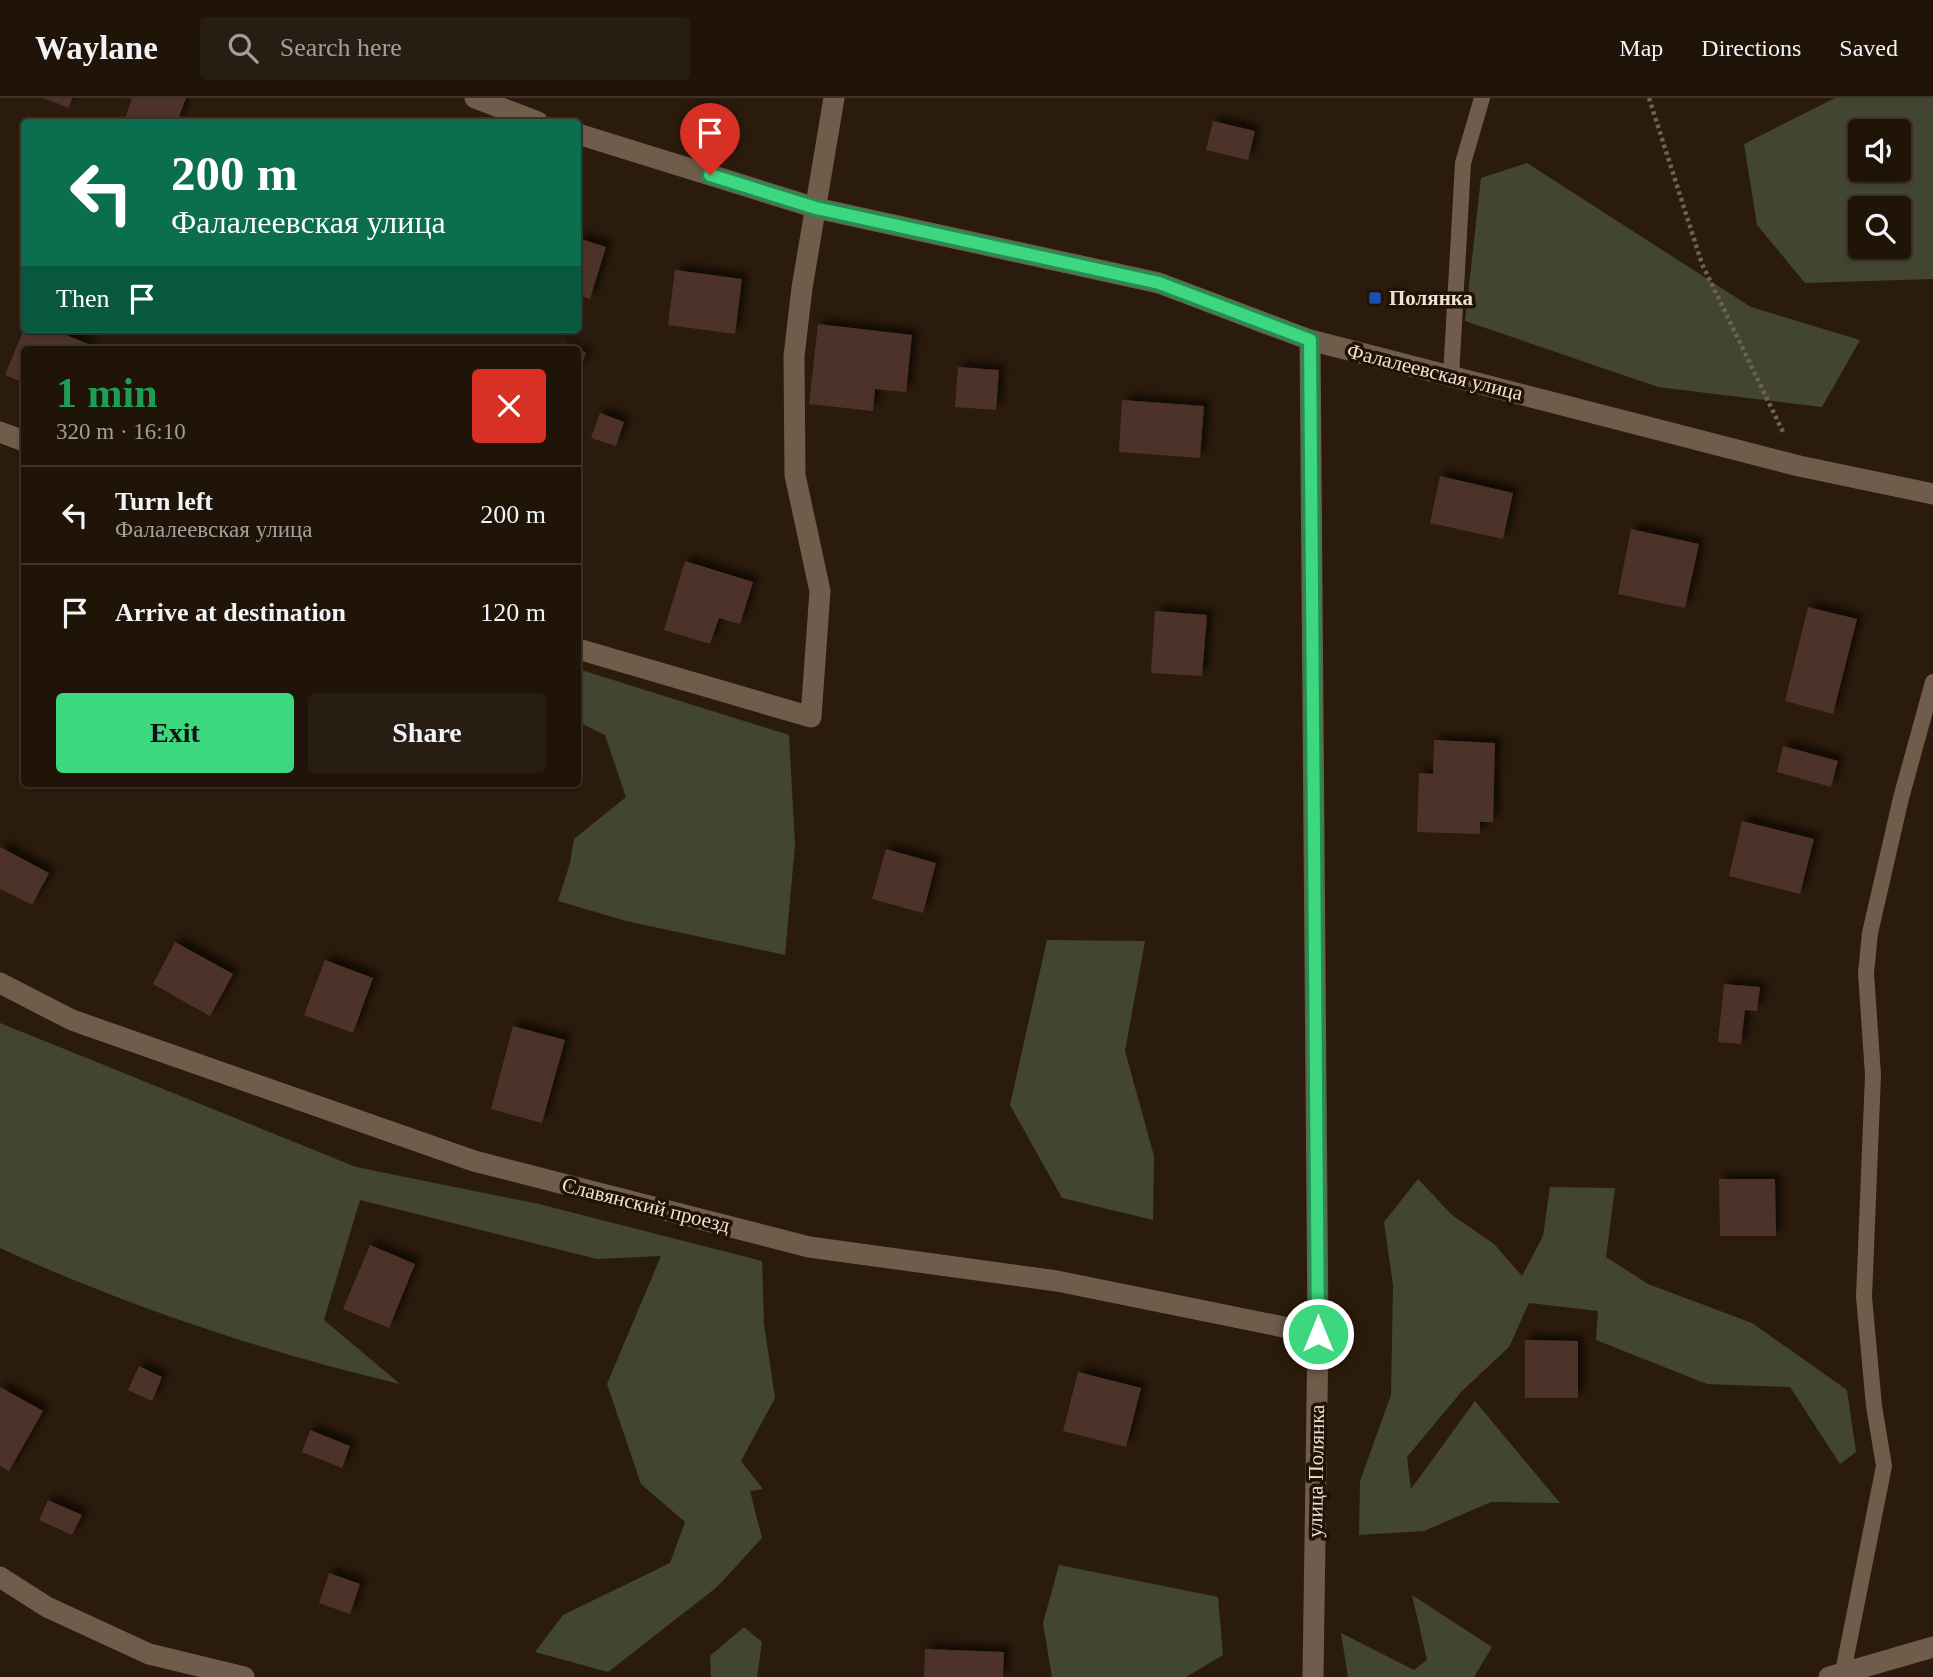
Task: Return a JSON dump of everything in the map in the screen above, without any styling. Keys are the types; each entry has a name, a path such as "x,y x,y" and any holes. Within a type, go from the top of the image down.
{"street":[{"path":"475,98 530,119"},
{"path":"581,650 811,717 820,591 795,475 794,356 802,288 834,98"},
{"name":"Фалалеевская улица","path":"581,135 816,208 1159,283 1310,340 1799,466 1933,495"},
{"name":"улица Полянка","path":"1310,340 1318,1334 1313,1677"},
{"path":"0,432 21,440"},
{"name":"Славянский проезд","path":"0,983 72,1020 474,1161 809,1247 1057,1281 1318,1334"},
{"path":"0,1577 47,1607 149,1654 244,1677"},
{"path":"1838,1676 1933,1647"}],"lane":[{"path":"1451,376 1463,163 1482,98"},
{"path":"1838,1676 1884,1466 1874,1406 1864,1297 1873,1074 1867,960 1870,933 1901,798 1933,682"}],"path":[{"path":"1649,98 1702,264 1799,466"}],"green space":[{"path":"1835,98 1933,98 1933,279 1805,283 1757,225 1744,144"},
{"path":"1527,163 1751,307 1860,340 1822,407 1658,387 1465,321 1481,178"},
{"path":"581,670 789,735 795,845 785,955 626,921 558,901 570,863 574,839 626,797 605,735 581,723"},
{"path":"1047,940 1145,941 1125,1051 1154,1156 1153,1220 1062,1198 1010,1105"},
{"path":"0,1023 356,1167 539,1204 762,1261 764,1324 775,1398 741,1461 763,1489 750,1491 762,1538 717,1587 608,1672 535,1652 563,1615 670,1563 685,1522 641,1484 607,1384 661,1256 597,1259 360,1200 324,1320 400,1384 197,1326 97,1289 0,1248"},
{"path":"1418,1179 1452,1215 1494,1244 1522,1276 1543,1236 1550,1187 1615,1188 1606,1257 1648,1284 1752,1323 1847,1390 1856,1452 1840,1464 1790,1387 1707,1384 1596,1340 1598,1311 1529,1303 1509,1347 1462,1391 1407,1457 1411,1489 1475,1401 1560,1503 1491,1502 1424,1531 1359,1535 1360,1481 1391,1395 1393,1285 1384,1222"},
{"path":"1059,1565 1218,1597 1223,1655 1186,1677 1052,1677 1043,1623"},
{"path":"1412,1595 1492,1647 1474,1677 1348,1677 1341,1633 1414,1670 1427,1660"},
{"path":"744,1627 762,1642 757,1677 711,1677 710,1656"}],"building":[{"path":"43,98 72,98 69,108"},
{"path":"132,98 186,98 178,119 125,119"},
{"path":"1213,121 1255,131 1248,160 1206,150"},
{"path":"581,239 606,247 590,299 581,296"},
{"path":"675,270 742,279 735,334 668,325"},
{"path":"818,324 912,335 906,392 875,389 873,411 809,404"},
{"path":"22,333 61,333 93,346 21,346 21,382 5,375"},
{"path":"581,351 586,353 581,366"},
{"path":"958,367 999,370 996,410 955,407"},
{"path":"1122,400 1204,406 1200,458 1119,452"},
{"path":"600,413 624,422 616,446 591,438"},
{"path":"1440,476 1513,493 1503,539 1430,523"},
{"path":"1631,529 1699,544 1685,608 1618,594"},
{"path":"685,561 753,582 740,624 719,618 710,644 664,630"},
{"path":"1808,607 1857,619 1833,714 1785,701"},
{"path":"1155,611 1207,615 1202,676 1151,673"},
{"path":"1434,740 1495,743 1493,822 1480,822 1480,834 1417,832 1419,773 1433,774"},
{"path":"1783,746 1838,761 1831,787 1777,772"},
{"path":"1742,821 1814,839 1800,894 1729,876"},
{"path":"0,847 49,873 32,905 0,889"},
{"path":"886,849 936,863 923,913 872,899"},
{"path":"175,942 233,974 210,1016 153,984"},
{"path":"325,960 373,978 353,1033 304,1015"},
{"path":"1724,984 1760,987 1757,1011 1745,1010 1741,1044 1718,1042"},
{"path":"513,1026 565,1040 542,1123 491,1109"},
{"path":"1719,1179 1775,1179 1776,1236 1720,1236"},
{"path":"370,1245 415,1264 389,1328 343,1309"},
{"path":"1525,1340 1578,1341 1578,1398 1525,1398"},
{"path":"139,1366 162,1377 152,1401 128,1390"},
{"path":"1078,1372 1141,1388 1126,1447 1063,1431"},
{"path":"0,1387 43,1411 9,1471 0,1466"},
{"path":"310,1430 350,1446 342,1468 302,1452"},
{"path":"48,1500 82,1515 72,1535 39,1520"},
{"path":"329,1573 360,1584 350,1614 319,1603"},
{"path":"925,1649 1004,1652 1003,1677 924,1677"}],"place":[{"name":"Полянка","path":"1375,298"}],"route":[{"path":"710,175 816,208 1159,283 1310,340 1318,1334"}]}
